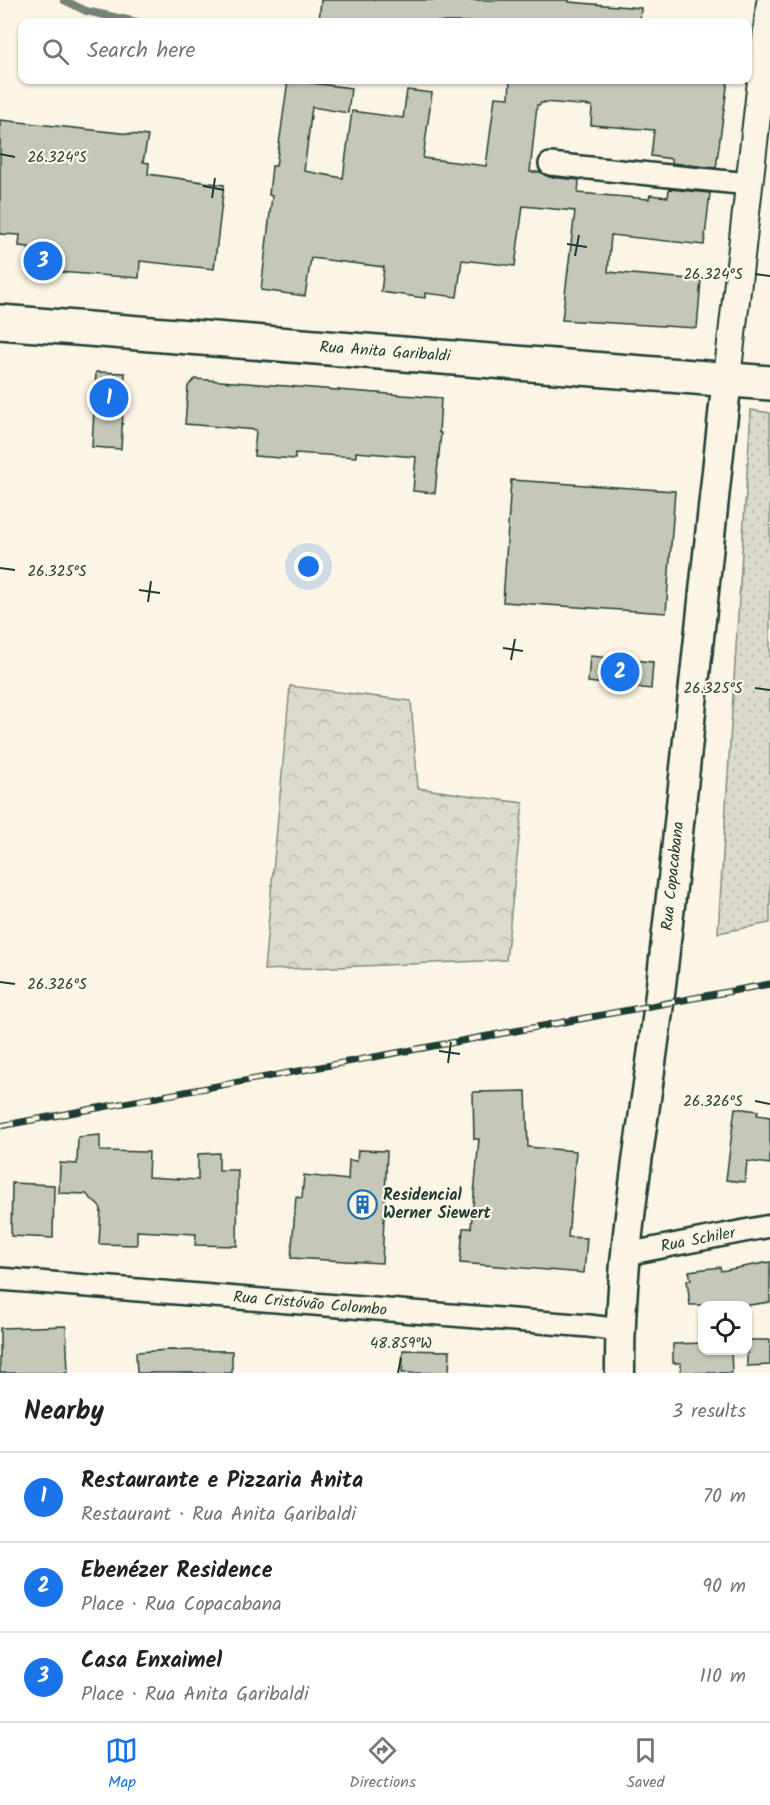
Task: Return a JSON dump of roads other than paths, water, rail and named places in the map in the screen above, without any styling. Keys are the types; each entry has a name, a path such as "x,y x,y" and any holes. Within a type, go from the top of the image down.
{"main road":[{"name":"Rua Anita Garibaldi","path":"0,322 770,383"},
{"name":"Rua Copacabana","path":"621,1373 620,1330 626,1254 658,1005 727,378"}],"street":[{"path":"727,378 770,3"},
{"path":"550,164 749,184"},
{"name":"Rua Schiler","path":"626,1254 770,1226"},
{"name":"Rua Cristóvão Colombo","path":"0,1279 620,1330"}],"waterway":[{"path":"64,0 86,11 118,18"}],"railway":[{"path":"0,1126 770,984"}],"place":[{"name":"Casa Enxaimel","path":"43,261"},
{"name":"Restaurante e Pizzaria Anita","path":"109,398"},
{"name":"Ebenézer Residence","path":"620,672"},
{"name":"Residencial Werner Siewert","path":"362,1204"}]}
